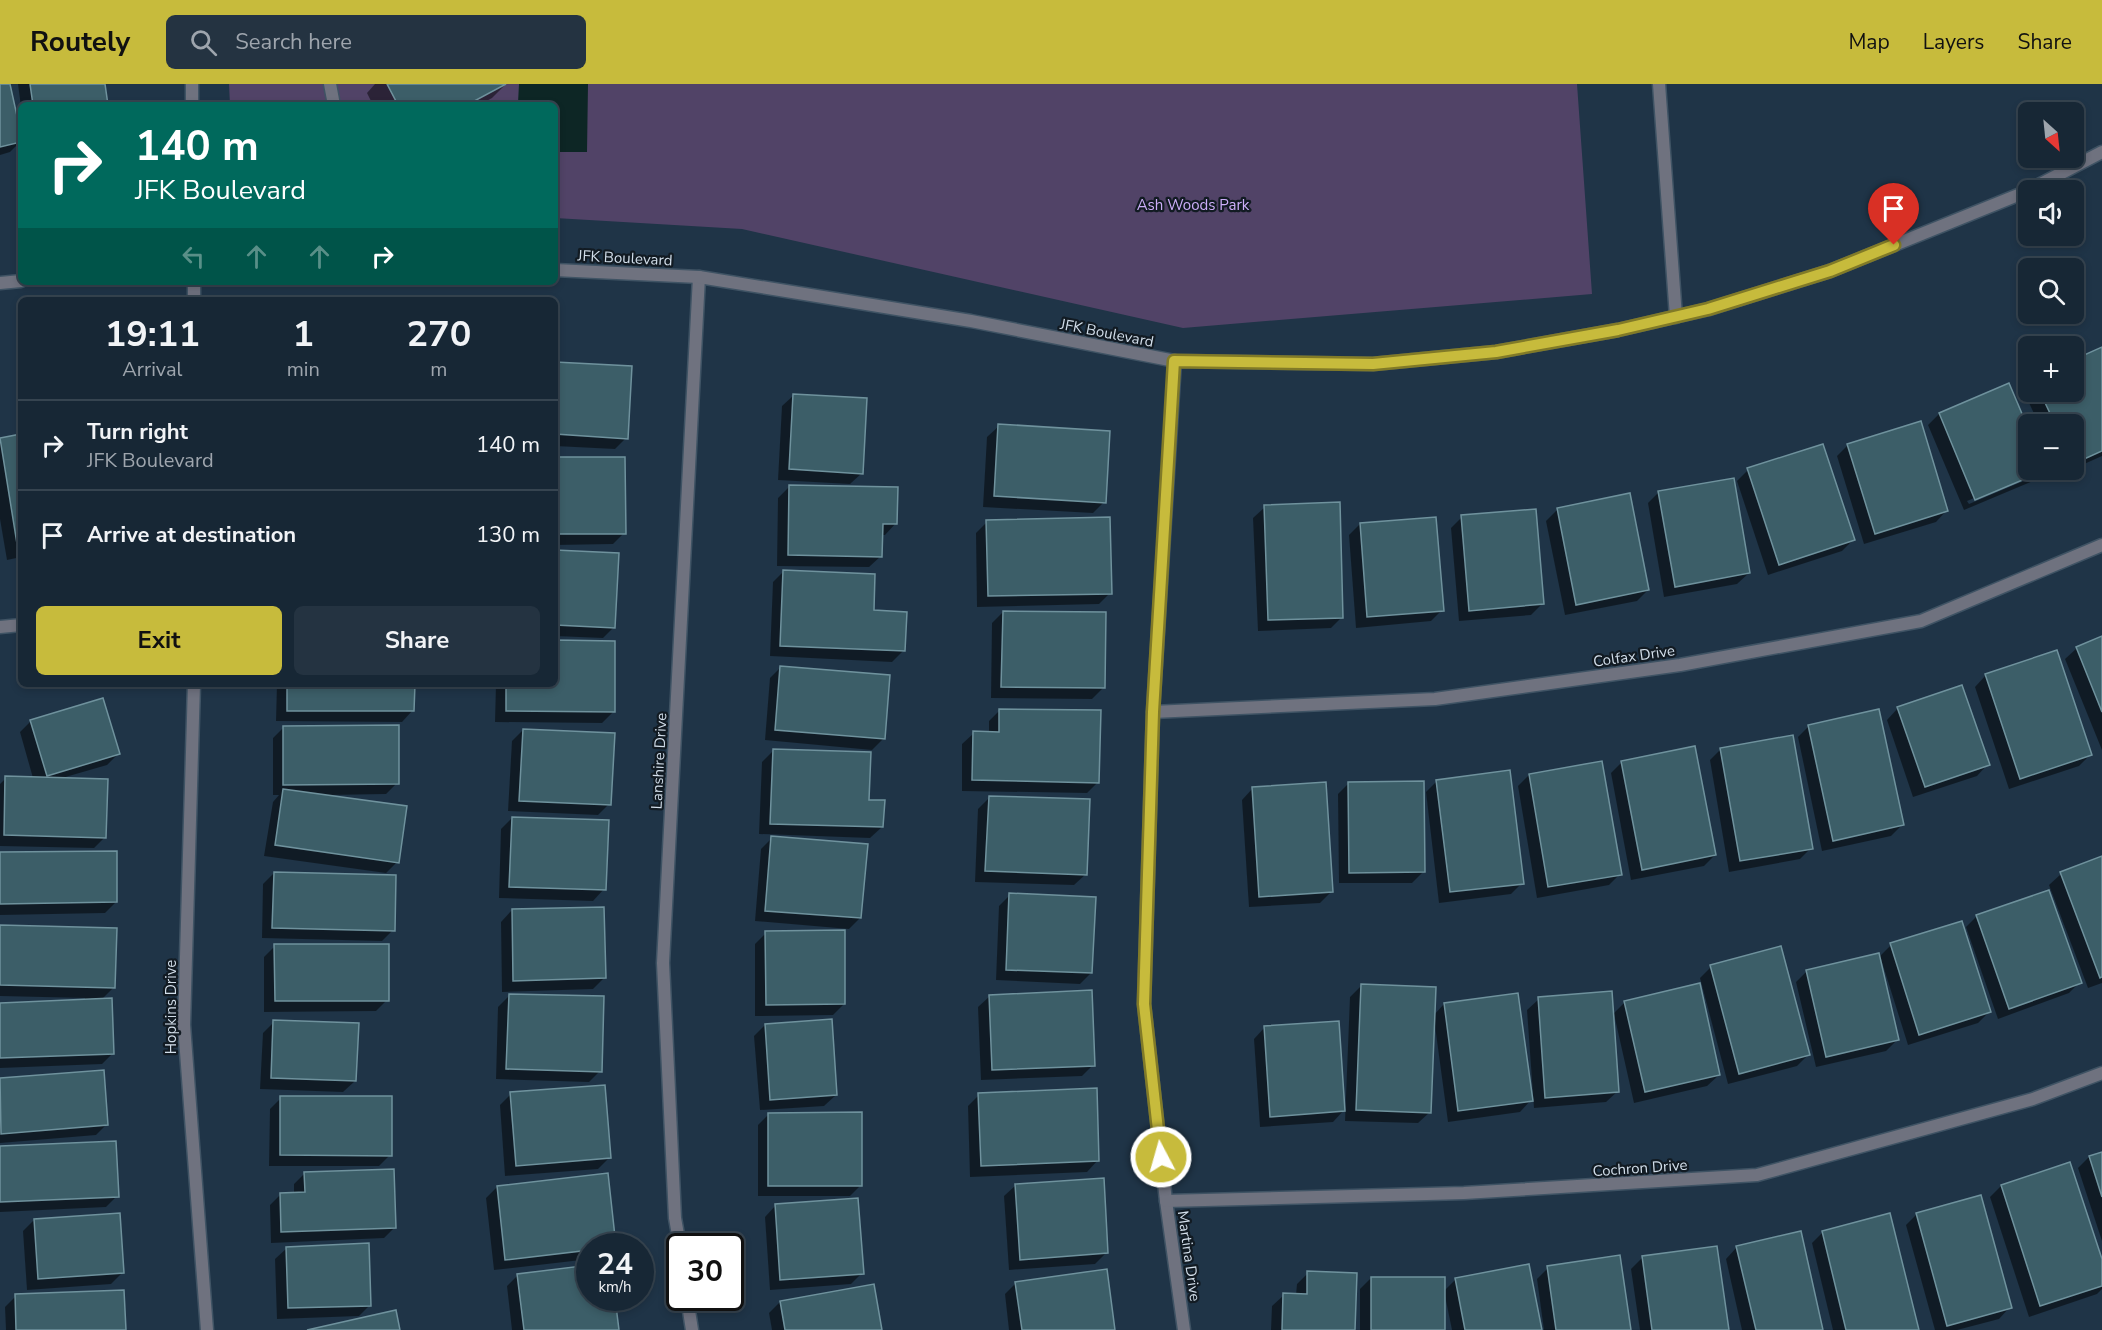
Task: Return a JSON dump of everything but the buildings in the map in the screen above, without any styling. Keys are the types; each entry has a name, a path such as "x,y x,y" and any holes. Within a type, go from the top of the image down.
{"street":[{"path":"192,84 192,102"},
{"path":"330,84 333,102"},
{"path":"1659,84 1676,317"},
{"name":"JFK Boulevard","path":"2049,180 2102,152"},
{"name":"JFK Boulevard","path":"558,270 699,277 971,321 1174,361 1373,364 1496,352 1618,330 1708,309 1830,271 2018,195"},
{"name":"Lanshire Drive","path":"678,1233 675,1218 663,963 699,277"},
{"path":"0,283 18,281"},
{"name":"Martina Drive","path":"1174,361 1153,712 1144,1004 1166,1201 1184,1330"},
{"name":"Colfax Drive","path":"1153,712 1435,699 1680,665 1921,621 2102,546"},
{"path":"0,627 18,625"},
{"name":"Hopkins Drive","path":"194,687 184,1025 207,1330"},
{"name":"Cochron Drive","path":"1166,1201 1464,1193 1756,1175 2033,1099 2102,1073"},
{"path":"689,1311 692,1330"}],"green space":[{"name":"Ash Woods Park","path":"229,84 1577,84 1592,294 1183,328 742,229 558,218 558,102 230,102"}],"shaded area":[{"path":"519,84 588,84 587,152 558,152 558,102 518,102"}],"route":[{"path":"1161,1157 1144,1004 1153,712 1174,361 1373,364 1496,352 1618,330 1708,309 1830,271 1894,245"}]}
